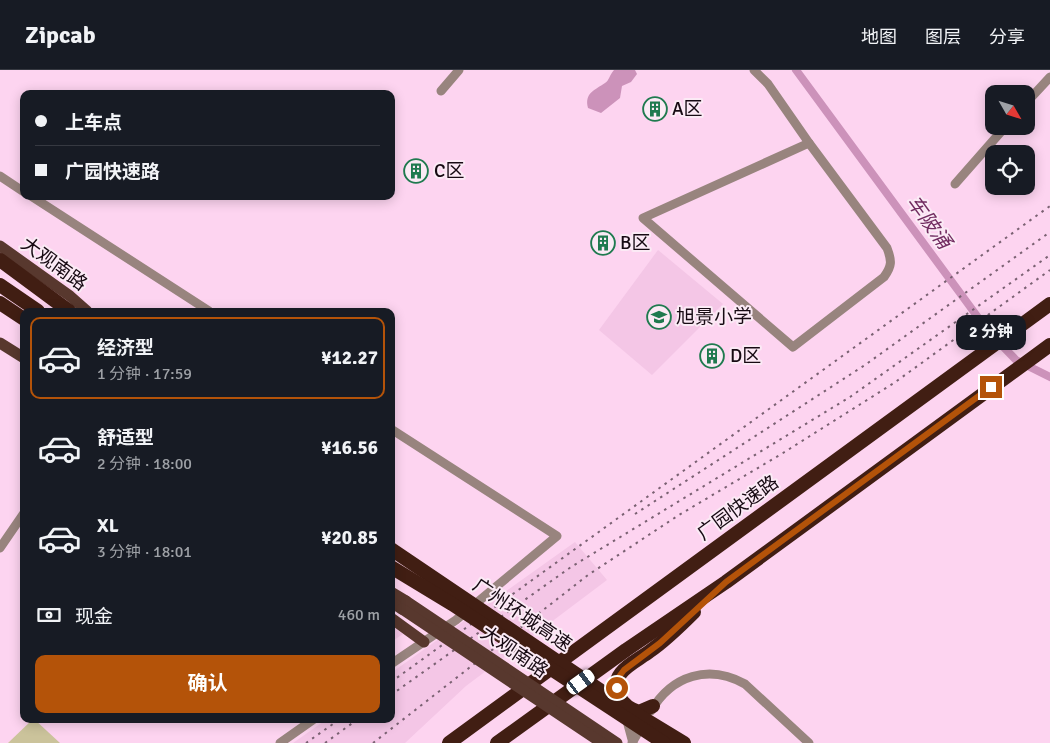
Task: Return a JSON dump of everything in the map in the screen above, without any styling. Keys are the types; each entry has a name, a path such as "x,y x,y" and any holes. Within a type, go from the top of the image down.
{"highway":[{"path":"0,260 65,308"},
{"path":"0,286 33,308"},
{"path":"0,303 20,316"},
{"name":"广园快速路","path":"449,743 1050,304"},
{"path":"0,314 20,325"},
{"path":"504,741 726,582 1050,345"},
{"name":"广州环城高速","path":"395,552 625,706 685,743"},
{"name":"广州环城高速","path":"395,569 452,604 664,743"},
{"path":"654,706 639,712 625,706 617,688 621,673 660,643 726,582"}],"main road":[{"name":"大观南路","path":"0,246 70,296 84,308"},
{"path":"0,342 20,355"},
{"name":"大观南路","path":"395,596 404,605 602,743"},
{"name":"大观南路","path":"395,603 404,605 617,743"},
{"path":"395,621 424,642"}],"street":[{"path":"441,91 459,70"},
{"path":"754,70 768,84 887,248 892,260 892,267 884,277 793,347 643,218 810,143"},
{"path":"1035,93 1050,76"},
{"path":"955,184 998,135"},
{"path":"0,176 20,189"},
{"path":"37,200 204,308"},
{"path":"395,432 557,536 456,620 395,661"},
{"path":"0,548 20,519"},
{"path":"632,743 654,706 666,692 690,677 712,673 725,675 745,684 809,743"},
{"path":"625,706 632,743"},
{"path":"280,743 308,723"}],"shaded area":[{"path":"614,70 635,70 637,74 631,82 622,86 620,98 601,113 588,108 589,95 606,82"},
{"name":"旭景小学","path":"658,250 723,304 652,375 599,330"},
{"path":"575,542 607,580 466,686 405,743 293,743 321,723 395,723 395,670"},
{"path":"395,629 403,634 395,639"},
{"path":"29,723 38,723 60,743 8,743"}],"waterway":[{"name":"车陂涌","path":"796,70 988,331 1016,360 1050,377"}],"railway":[{"path":"395,679 1050,206"},
{"path":"635,514 865,365 1050,232"},
{"path":"395,692 571,567 850,397 1050,255"},
{"path":"373,743 588,575 679,515 783,453 894,383 1050,270"},
{"path":"306,743 334,723"},
{"path":"325,743 352,723"}],"place":[{"name":"A区","path":"655,109"},
{"name":"C区","path":"416,171"},
{"name":"B区","path":"603,243"},
{"name":"旭景小学","path":"659,317"},
{"name":"D区","path":"712,356"}],"route":[{"path":"617,688 618,678 624,670 660,643 726,582 991,387"}]}
